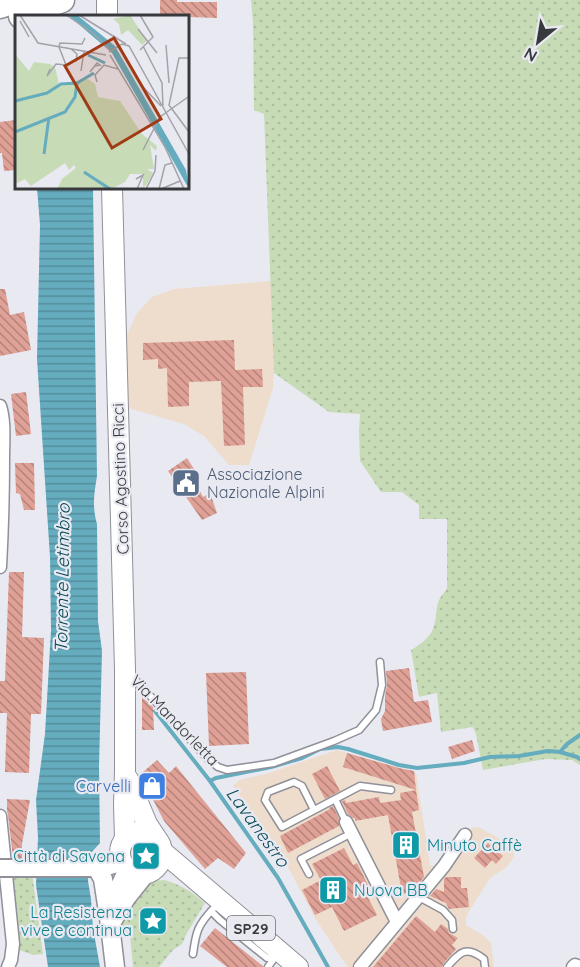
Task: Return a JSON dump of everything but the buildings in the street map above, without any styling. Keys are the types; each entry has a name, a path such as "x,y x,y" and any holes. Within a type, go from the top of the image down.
{"highway":[{"path":"0,6 17,0"},
{"path":"24,15 62,0"},
{"path":"0,24 15,18"}],"main road":[{"name":"Corso Agostino Ricci","path":"112,189 125,669 126,839 120,850 145,861 147,824 126,771"},
{"path":"110,924 145,861 152,834 138,832 126,839"},
{"name":"SP29","path":"145,861 204,888 216,906 280,961"},
{"path":"94,868 103,879 115,967"}],"street":[{"path":"0,567 3,517 1,409"},
{"path":"0,816 13,944 8,967"},
{"path":"349,828 397,922"},
{"path":"360,967 444,866 465,835"},
{"path":"0,868 94,868 145,861"},
{"path":"573,967 580,967"}],"lane":[{"name":"Via Mandorletta","path":"125,669 206,757 218,767 227,770 274,763 359,730 376,710 382,685 380,662"},
{"path":"314,810 302,786 294,782 268,792 265,800 282,827 360,786 391,790"},
{"path":"309,874 301,859 349,828 335,799"},
{"path":"419,897 443,910 452,920 453,928"},
{"path":"193,954 195,936 200,922 216,906"},
{"path":"447,967 457,955 468,950 484,959 485,967"}],"shaded area":[{"path":"271,281 273,388 249,465 229,465 204,436 184,424 128,408 126,337 137,313 152,297 174,289"},
{"path":"337,750 416,772 430,866 438,865 462,833 474,827 495,836 513,851 514,857 507,867 490,878 466,919 466,925 491,943 494,967 348,967 342,959 315,918 282,856 233,786 239,780 269,773"}],"green space":[{"path":"251,0 580,0 580,765 572,760 545,759 483,770 473,727 441,732 437,693 419,697 411,650 430,634 434,626 438,603 447,589 447,519 419,519 419,505 402,492 381,492 360,461 360,414 329,412 274,373 264,114 254,110"},
{"path":"32,873 43,954 33,955 19,950 10,875"},
{"path":"164,880 186,889 205,903 182,944 173,950 159,967 133,967 130,936 120,936 121,922 145,886 154,881"}],"water":[{"name":"Torrente Letimbro","path":"37,189 93,189 97,476 94,506 97,524 98,621 102,651 100,843 89,855 88,881 100,967 48,967 36,885 38,838 36,800 45,734 51,630 50,557 37,359 40,225"}],"waterway":[{"name":"Lavanestro","path":"155,711 210,781 278,878 328,967"},
{"path":"560,752 580,735"},
{"path":"210,781 302,758 320,749 338,747 417,768 548,751 560,752 580,759"}],"place":[{"name":"Associazione Nazionale Alpini","path":"186,483"},
{"name":"Carvelli","path":"152,786"},
{"name":"Minuto Caffè","path":"406,845"},
{"name":"Città di Savona","path":"146,856"},
{"name":"Nuova BB","path":"333,890"},
{"name":"La Resistenza vive e continua","path":"153,921"}]}
